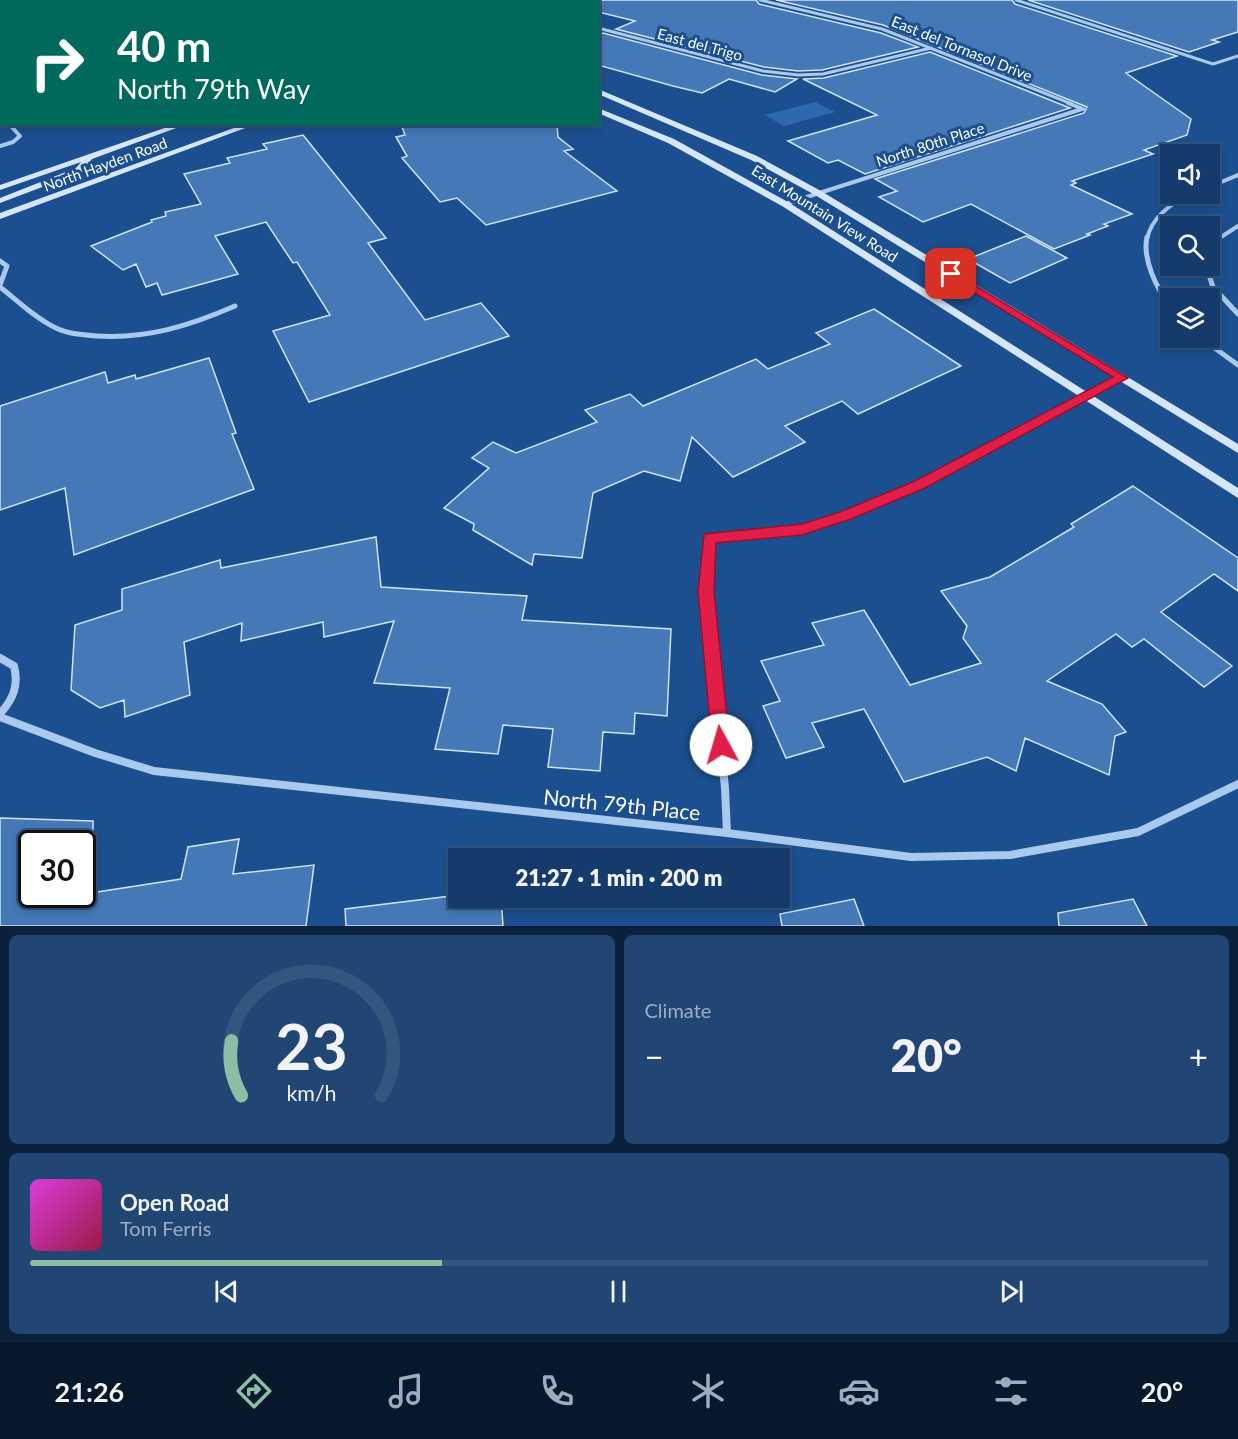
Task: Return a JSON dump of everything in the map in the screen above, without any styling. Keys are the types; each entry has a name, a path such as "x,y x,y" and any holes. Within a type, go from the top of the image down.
{"main road":[{"name":"East Mountain View Road","path":"600,92 754,158 818,193 1238,449"},
{"name":"East Mountain View Road","path":"600,111 671,141 785,204 1238,494"},
{"name":"North Hayden Road","path":"0,188 178,126"},
{"name":"North Hayden Road","path":"0,216 248,126"},
{"path":"0,201 79,170 89,157"}],"street":[{"name":"East del Tornasol Drive","path":"760,0 882,28 1083,109"},
{"path":"1016,0 1213,64 1238,56"},
{"name":"East del Trigo","path":"600,29 763,71 798,75 823,74 931,48"},
{"name":"North 80th Place","path":"785,204 1083,109"},
{"path":"0,146 13,142 20,136 11,126"},
{"path":"1220,183 1237,176 1238,169"},
{"path":"1160,289 1146,250 1147,237 1158,214 1171,204"},
{"path":"1220,237 1238,226"},
{"path":"0,261 7,266 0,286 32,313 57,328 84,334 127,338 154,336 180,330 235,306"},
{"path":"1209,276 1218,295 1238,314"},
{"path":"1215,348 1238,365"},
{"path":"727,833 725,788 706,592 709,538 802,529 846,516 920,484 1122,378"},
{"name":"North 79th Place","path":"0,658 14,666 19,678 16,691 0,715 95,753 154,771 727,833 911,857 1010,855 1138,832 1238,784"}],"shaded area":[{"path":"815,102 835,112 784,126 765,115"}],"building":[{"path":"756,0 759,4 881,33 918,47 822,70 798,71 764,67 616,29 635,21 600,12 600,2"},
{"path":"776,0 1012,0 1015,4 1177,56 1126,73 1191,119 1187,135 1144,150 1153,154 1072,181 1076,183 1071,185 1132,214 1104,224 1108,226 1054,249 971,204 923,222 879,197 897,191 875,179 1084,113 1087,107 883,25"},
{"path":"1028,0 1238,0 1238,32 1212,40 1219,42 1189,52"},
{"path":"603,33 762,75 797,79 775,92 729,79 702,93 600,66 600,34"},
{"path":"930,52 1070,108 865,174 838,160 828,163 788,141 877,115 803,79 824,78"},
{"path":"557,126 558,137 573,149 564,151 617,191 486,225 457,198 440,202 402,158 407,156 396,137 405,135 402,127"},
{"path":"303,135 386,238 368,243 425,320 481,303 509,336 309,402 273,331 330,315 297,262 293,263 266,222 215,236 238,274 162,295 157,283 146,287 136,264 123,270 91,246 152,222 151,220 166,216 165,212 201,204 184,174 230,163 227,158 267,149 263,144"},
{"path":"1026,236 1067,258 1010,283 968,259"},
{"path":"874,309 961,366 858,414 842,401 785,426 805,442 733,477 692,437 680,481 644,471 593,493 582,558 534,554 532,565 473,530 474,524 444,508 489,468 472,458 493,442 516,453 597,422 585,410 630,394 643,406 756,359 768,369 830,344 816,333"},
{"path":"209,358 236,433 232,434 254,489 74,555 65,488 0,510 0,406 105,372 108,383 135,375 136,379"},
{"path":"1133,486 1238,558 1238,591 1214,574 1161,612 1232,666 1204,687 1144,639 1132,647 1116,634 1047,681 1102,704 1126,732 1115,736 1109,775 1025,738 1016,771 987,757 904,782 864,709 812,723 824,747 786,758 763,706 780,701 761,661 824,645 812,623 864,610 910,685 981,663 963,638 967,626 941,591 990,577 1074,527 1071,524"},
{"path":"376,537 381,587 527,596 522,620 671,629 667,716 635,713 634,734 603,732 600,771 548,767 553,729 503,725 498,754 435,749 450,688 374,683 394,621 324,637 323,622 241,641 242,623 184,642 190,695 125,717 124,700 100,708 71,690 75,625 122,610 122,589 220,560 221,568"},
{"path":"0,818 93,821 93,830 18,830 18,908 96,908 96,892 181,879 188,847 239,839 233,874 314,865 306,926 0,926"},
{"path":"448,896 448,908 502,908 503,926 346,926 345,909"},
{"path":"854,899 864,926 782,926 780,914"},
{"path":"1133,899 1147,926 1059,926 1058,913"}],"route":[{"path":"721,745 706,592 709,538 802,529 846,516 920,484 1122,378 951,274"}]}
